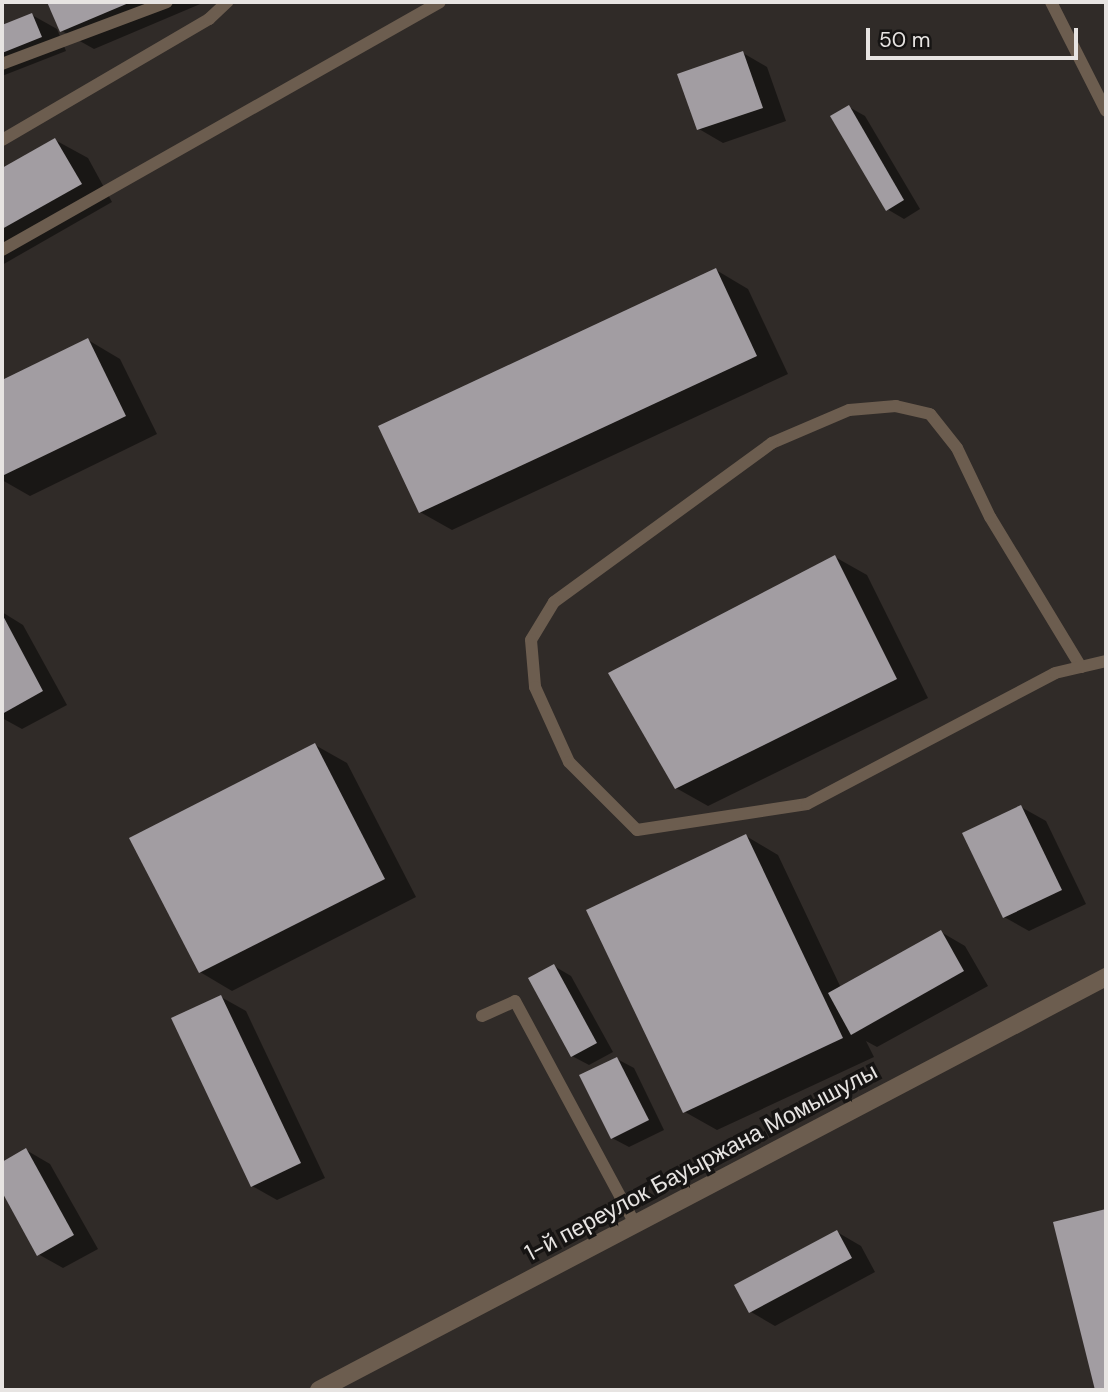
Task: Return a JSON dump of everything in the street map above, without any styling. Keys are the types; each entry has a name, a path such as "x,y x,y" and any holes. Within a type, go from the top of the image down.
{"street":[{"name":"1-й переулок Бауыржана Момышулы","path":"319,1390 1106,977"}],"lane":[{"path":"2,64 167,2"},
{"path":"2,139 209,19 227,2"},
{"path":"2,250 440,2"},
{"path":"1051,2 1106,111"},
{"path":"1082,667 990,517 957,448 930,414 896,406 849,410 772,443 554,602 531,640 534,687 569,762 637,830 807,804 1055,673 1082,667 1106,661"},
{"path":"482,1016 515,1001 635,1224"}],"building":[{"path":"47,2 131,2 60,32"},
{"path":"32,13 42,37 2,53 2,25"},
{"path":"743,51 763,108 697,130 677,74"},
{"path":"849,105 904,200 886,211 830,116"},
{"path":"55,138 82,184 2,229 2,168"},
{"path":"716,268 757,356 419,513 378,426"},
{"path":"88,338 126,416 2,476 2,380"},
{"path":"835,555 897,679 675,789 608,673"},
{"path":"2,614 43,691 2,714"},
{"path":"315,743 385,879 199,973 129,838"},
{"path":"1021,805 1062,890 1003,918 962,833"},
{"path":"746,834 843,1038 683,1113 586,910"},
{"path":"941,930 964,971 851,1035 828,993"},
{"path":"554,964 597,1043 571,1057 528,978"},
{"path":"221,995 301,1163 251,1187 171,1018"},
{"path":"617,1057 649,1120 611,1139 579,1075"},
{"path":"26,1148 74,1235 37,1256 2,1192 2,1162"},
{"path":"1106,1209 1106,1390 1095,1390 1053,1222"},
{"path":"837,1230 852,1258 749,1313 734,1285"}]}
